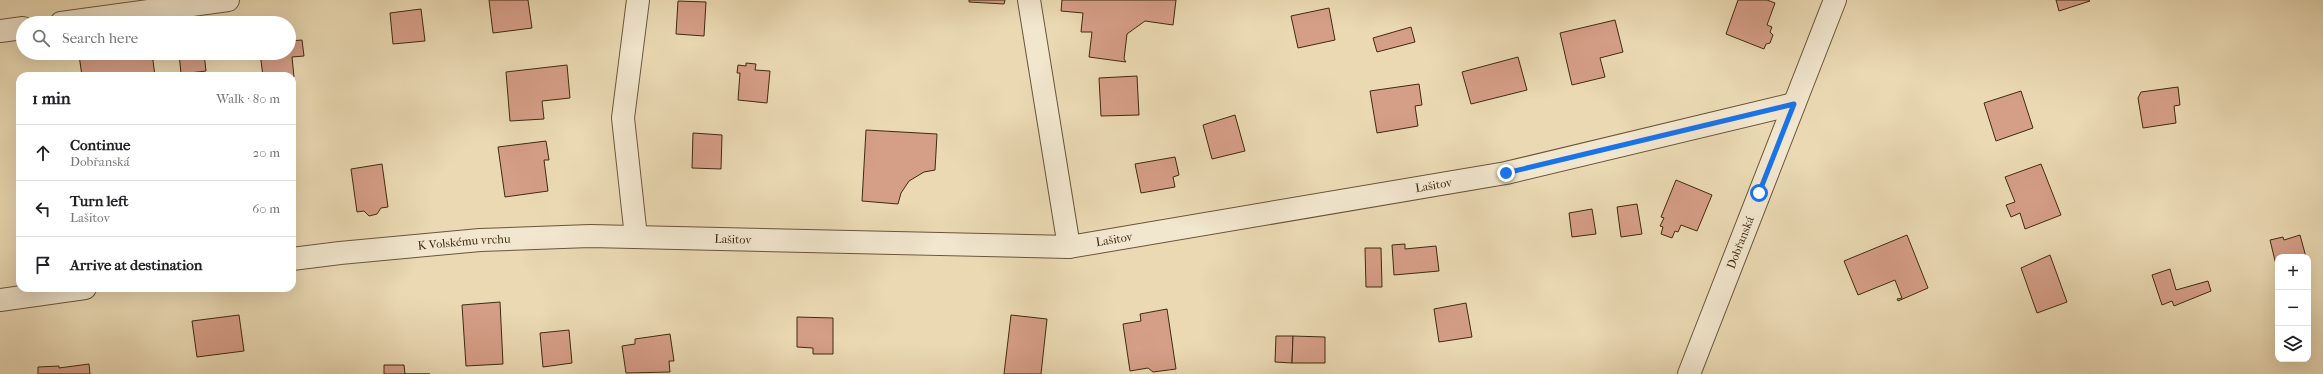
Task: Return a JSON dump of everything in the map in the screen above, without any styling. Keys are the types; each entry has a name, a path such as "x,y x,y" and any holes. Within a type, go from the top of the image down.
{"street":[{"path":"112,16 228,0"},
{"path":"636,237 623,118 638,0"},
{"path":"1029,0 1038,65 1069,247"},
{"name":"Dobřanská","path":"1688,374 1834,0"},
{"path":"0,32 16,29"},
{"name":"Lašitov","path":"636,237 1069,247 1506,173 1794,104"},
{"name":"K Volskému vrchu","path":"296,258 480,240 590,236 636,237"},
{"path":"0,300 57,292"}],"building":[{"path":"489,0 528,0 532,28 493,33"},
{"path":"969,0 1005,0 1004,4 969,2"},
{"path":"1062,0 1176,0 1173,25 1145,21 1127,34 1124,59 1126,62 1089,57 1092,32 1081,32 1083,13 1061,11"},
{"path":"1738,0 1767,0 1775,3 1767,25 1772,27 1770,32 1773,35 1770,43 1766,44 1764,49 1726,34"},
{"path":"2056,0 2089,0 2090,1 2059,11"},
{"path":"678,1 706,2 704,36 676,34"},
{"path":"1329,8 1335,40 1298,48 1291,16"},
{"path":"421,9 425,41 393,44 390,13"},
{"path":"1615,20 1623,52 1600,58 1605,77 1572,85 1560,33"},
{"path":"1411,27 1415,42 1377,52 1373,38"},
{"path":"296,40 302,40 304,56 296,57"},
{"path":"1518,57 1527,90 1471,104 1462,72"},
{"path":"80,60 153,60 154,72 81,72"},
{"path":"180,60 205,60 206,71 181,72"},
{"path":"261,60 292,60 294,72 262,72"},
{"path":"746,63 756,64 755,70 770,71 767,103 738,100 740,73 737,73 738,65 746,66"},
{"path":"567,65 570,98 542,101 544,119 510,121 506,72"},
{"path":"1137,76 1139,115 1101,116 1099,78"},
{"path":"1419,84 1422,105 1415,106 1418,126 1377,133 1370,91"},
{"path":"2178,87 2180,105 2174,106 2176,123 2143,128 2138,98 2141,92"},
{"path":"2021,91 2033,128 1996,141 1984,103"},
{"path":"1235,115 1245,151 1212,159 1203,125"},
{"path":"866,130 937,134 935,170 924,172 909,181 901,193 898,204 862,201"},
{"path":"693,133 722,135 721,169 692,168"},
{"path":"546,141 549,160 544,160 548,191 505,197 498,147"},
{"path":"1175,157 1179,175 1173,177 1175,187 1141,193 1135,164"},
{"path":"382,164 388,207 381,208 377,214 369,216 364,211 357,212 351,169"},
{"path":"2041,164 2061,215 2025,229 2020,213 2011,217 2006,205 2015,202 2005,177"},
{"path":"1676,180 1712,195 1697,231 1681,225 1678,232 1675,231 1672,238 1661,234 1663,227 1660,226 1664,218 1661,217"},
{"path":"1637,204 1642,234 1621,237 1617,207"},
{"path":"1592,209 1596,234 1572,237 1569,213"},
{"path":"1907,235 1928,288 1898,301 1897,299 1902,298 1895,280 1858,295 1844,261"},
{"path":"2300,235 2305,254 2275,254 2275,261 2270,240 2283,237 2284,240"},
{"path":"1405,244 1405,249 1436,246 1439,271 1394,275 1392,245"},
{"path":"1365,248 1381,248 1382,287 1366,287"},
{"path":"2050,255 2067,302 2037,313 2021,268"},
{"path":"2170,269 2176,290 2208,281 2211,291 2174,306 2172,301 2162,305 2152,275"},
{"path":"500,302 503,364 466,366 462,305"},
{"path":"1466,303 1472,337 1439,342 1434,309"},
{"path":"1167,309 1176,369 1153,372 1148,368 1130,371 1123,324 1141,321 1140,314"},
{"path":"239,315 244,351 197,357 192,321"},
{"path":"1011,315 1047,319 1041,374 1004,374"},
{"path":"797,317 833,318 833,354 813,354 813,348 797,347"},
{"path":"569,330 572,363 543,367 540,333"},
{"path":"670,334 674,361 669,361 670,372 626,373 622,346 635,344 635,339"},
{"path":"1276,336 1293,336 1292,363 1275,362"},
{"path":"1293,336 1325,337 1325,363 1292,363"},
{"path":"89,364 90,374 38,374 38,367 59,366 59,368"},
{"path":"384,365 404,365 405,374 384,374"}],"route":[{"path":"1506,173 1794,104 1759,193"}]}
